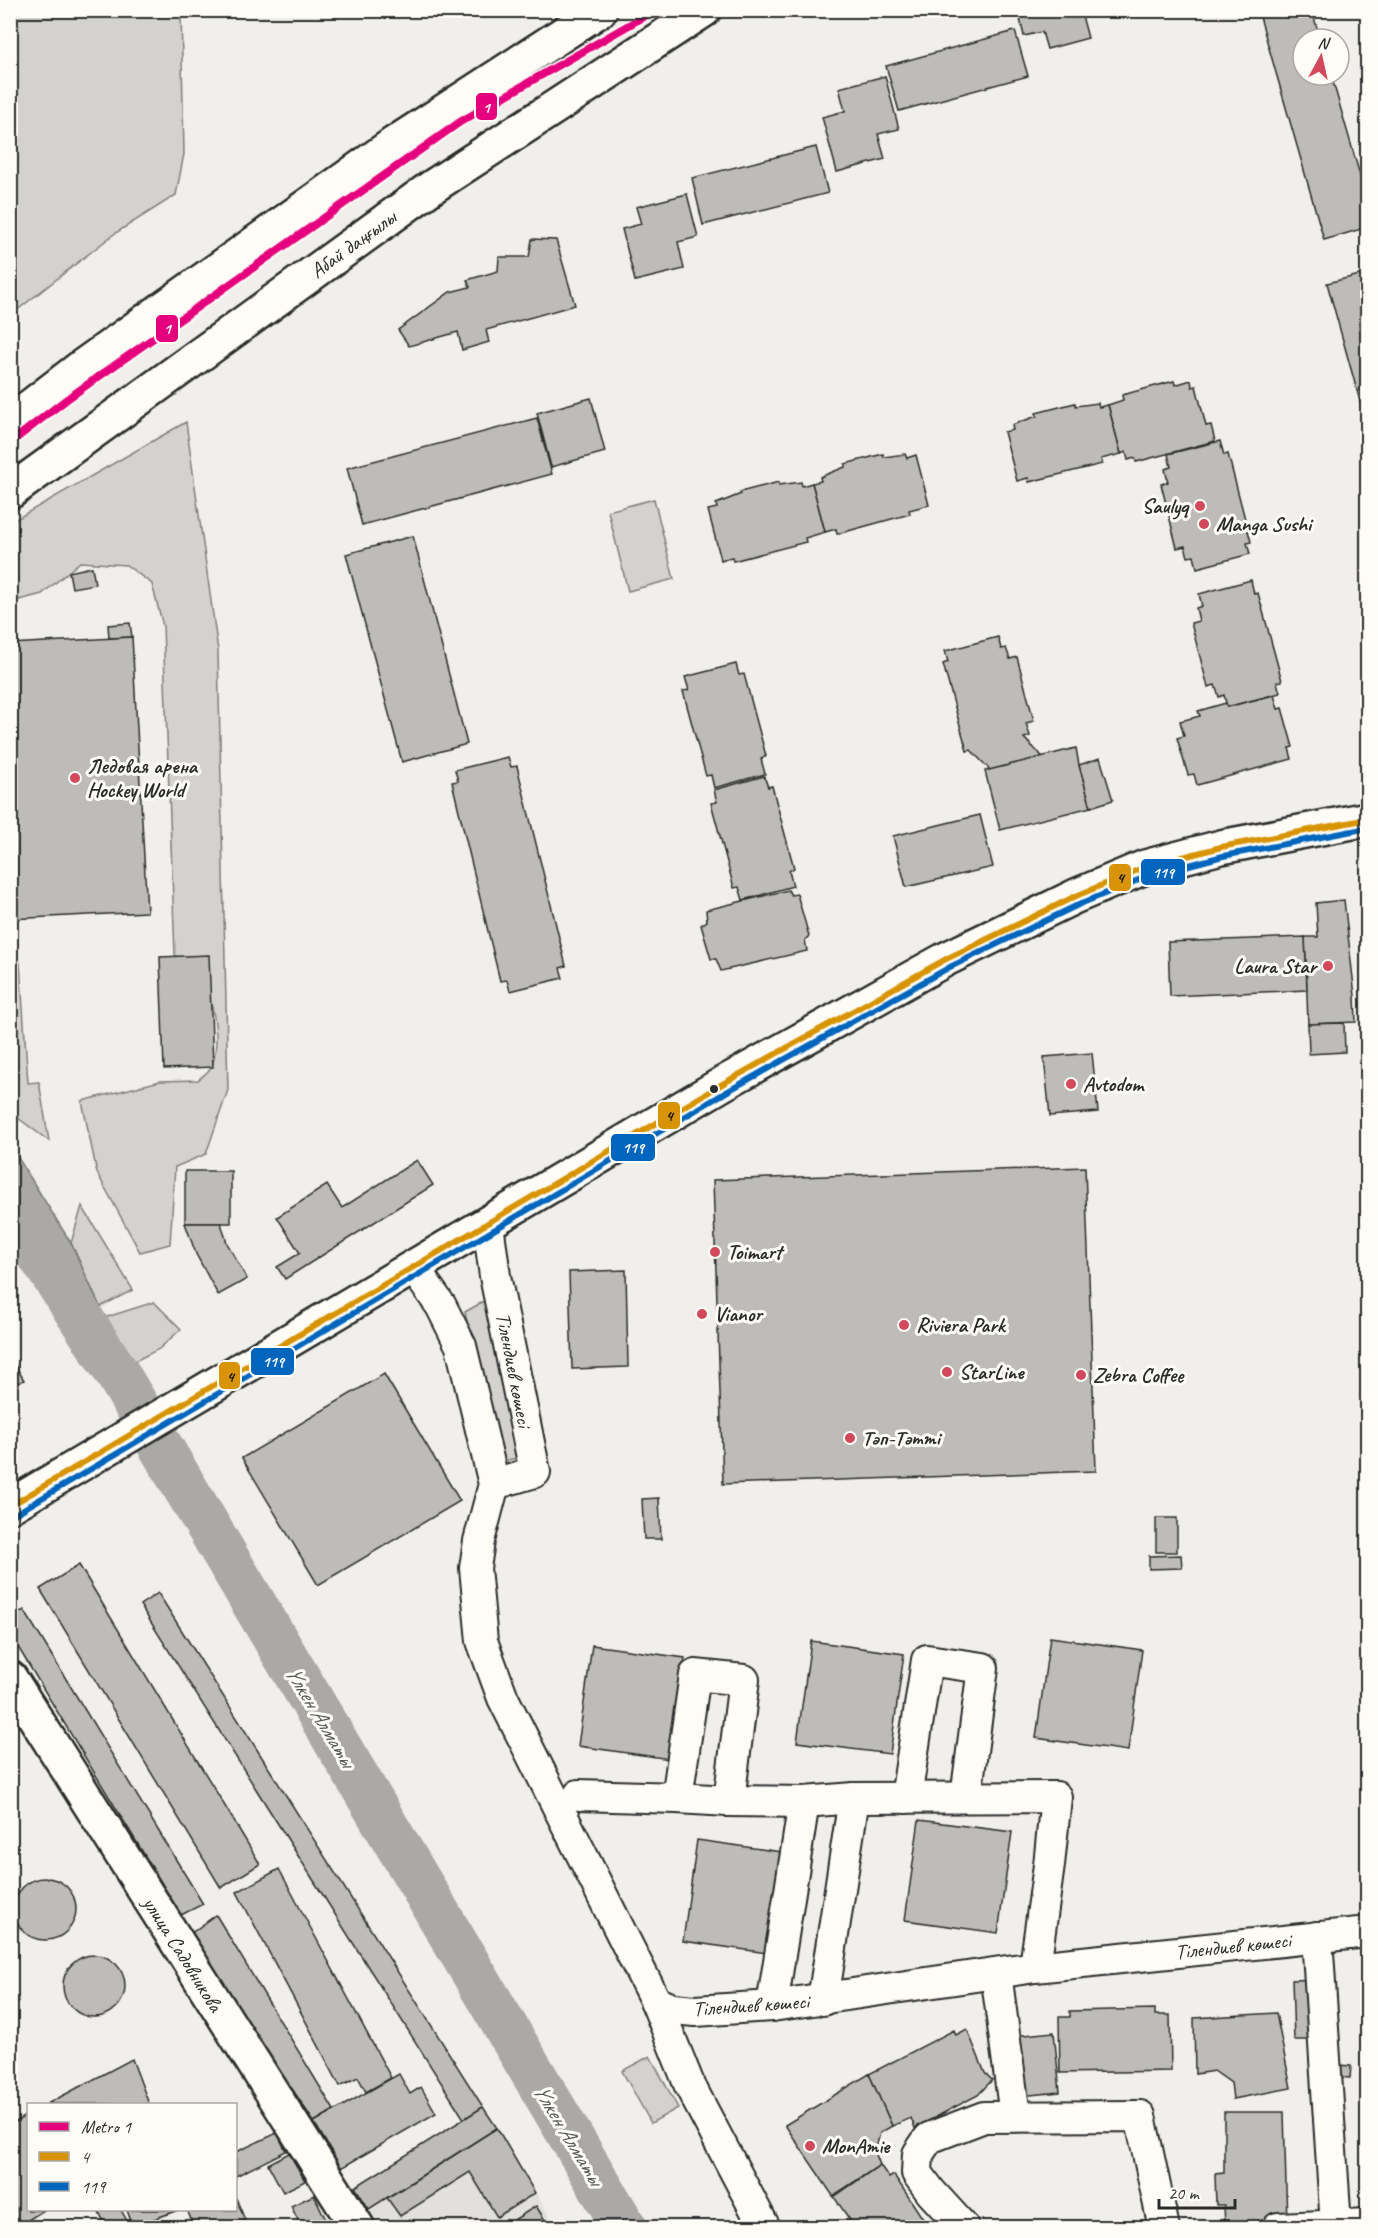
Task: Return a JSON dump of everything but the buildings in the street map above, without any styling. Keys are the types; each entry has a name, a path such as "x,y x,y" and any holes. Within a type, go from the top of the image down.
{"main road":[{"path":"10,422 80,368 395,143 600,10"},
{"name":"Абай даңғылы","path":"10,492 432,187 704,10"},
{"path":"10,1506 724,1083 946,959 1076,896 1144,867 1221,847 1368,819"},
{"name":"улица Садовникова","path":"10,1678 358,2228"}],"street":[{"name":"Тілендиев көшесі","path":"488,1224 495,1276 535,1472 494,1484"},
{"name":"Тілендиев көшесі","path":"414,1268 441,1306 461,1346 494,1484 479,1541 475,1568 482,1641 503,1698 656,2002 673,2009 695,2011 772,2006 1035,1967 1368,1932"},
{"path":"906,1798 927,1660 983,1668 966,1797"},
{"path":"677,1798 695,1675 744,1680 729,1801"},
{"path":"579,1795 804,1802 854,1798 1056,1797 1035,1967"},
{"path":"823,2000 854,1798"},
{"path":"772,2006 804,1802"},
{"path":"1317,1937 1336,2226"},
{"path":"996,1973 1015,2116"},
{"path":"656,2002 689,2084 765,2228"},
{"path":"964,2228 917,2173 918,2154 929,2138 984,2116 1140,2116 1164,2228"},
{"path":"1278,2228 1368,2224"}],"shaded area":[{"path":"11,10 181,11 184,154 176,195 114,234 11,315"},
{"path":"186,422 218,651 228,1090 206,1154 175,1167 170,1244 140,1252 97,1173 82,1101 160,1081 198,1080 209,1071 213,1064 216,1043 213,1011 206,990 193,972 175,955 163,626 152,584 126,565 80,562 42,594 11,602 11,522"},
{"path":"654,499 674,579 628,591 608,511"},
{"path":"10,944 20,963 28,1083 39,1082 49,1141 18,1118 11,1107"},
{"path":"10,1145 71,1243 110,1329 77,1349 11,1240"},
{"path":"82,1206 133,1290 100,1307 71,1243"},
{"path":"488,1299 522,1457 498,1462 465,1312"},
{"path":"154,1302 181,1329 159,1349 133,1362 104,1318"},
{"path":"650,2056 678,2108 651,2123 622,2071"},
{"path":"497,2128 556,2227 381,2227 369,2209"}],"waterway":[{"name":"Үлкен Алматы","path":"10,1210 117,1373 625,2228"}],"metro line":[{"name":"1","path":"10,443 67,399 460,122 655,10"}],"transit line":[{"name":"4","path":"10,1506 724,1083 946,959 1076,896 1145,867 1221,847 1368,819"},
{"name":"119","path":"15,1514 728,1091 950,967 1080,904 1148,876 1223,856 1368,828"}],"place":[{"name":"Saulyq","path":"1200,506"},
{"name":"Manga Sushi","path":"1204,524"},
{"name":"Ледовая арена Hockey World","path":"75,778"},
{"name":"Laura Star","path":"1328,966"},
{"name":"Avtodom","path":"1071,1084"},
{"name":"Toimart","path":"715,1252"},
{"name":"Vianor","path":"702,1314"},
{"name":"Riviera Park","path":"904,1325"},
{"name":"StarLine","path":"947,1372"},
{"name":"Zebra Coffee","path":"1081,1375"},
{"name":"Тәп-Тәтті","path":"850,1438"},
{"name":"MonAmie","path":"810,2146"}]}
